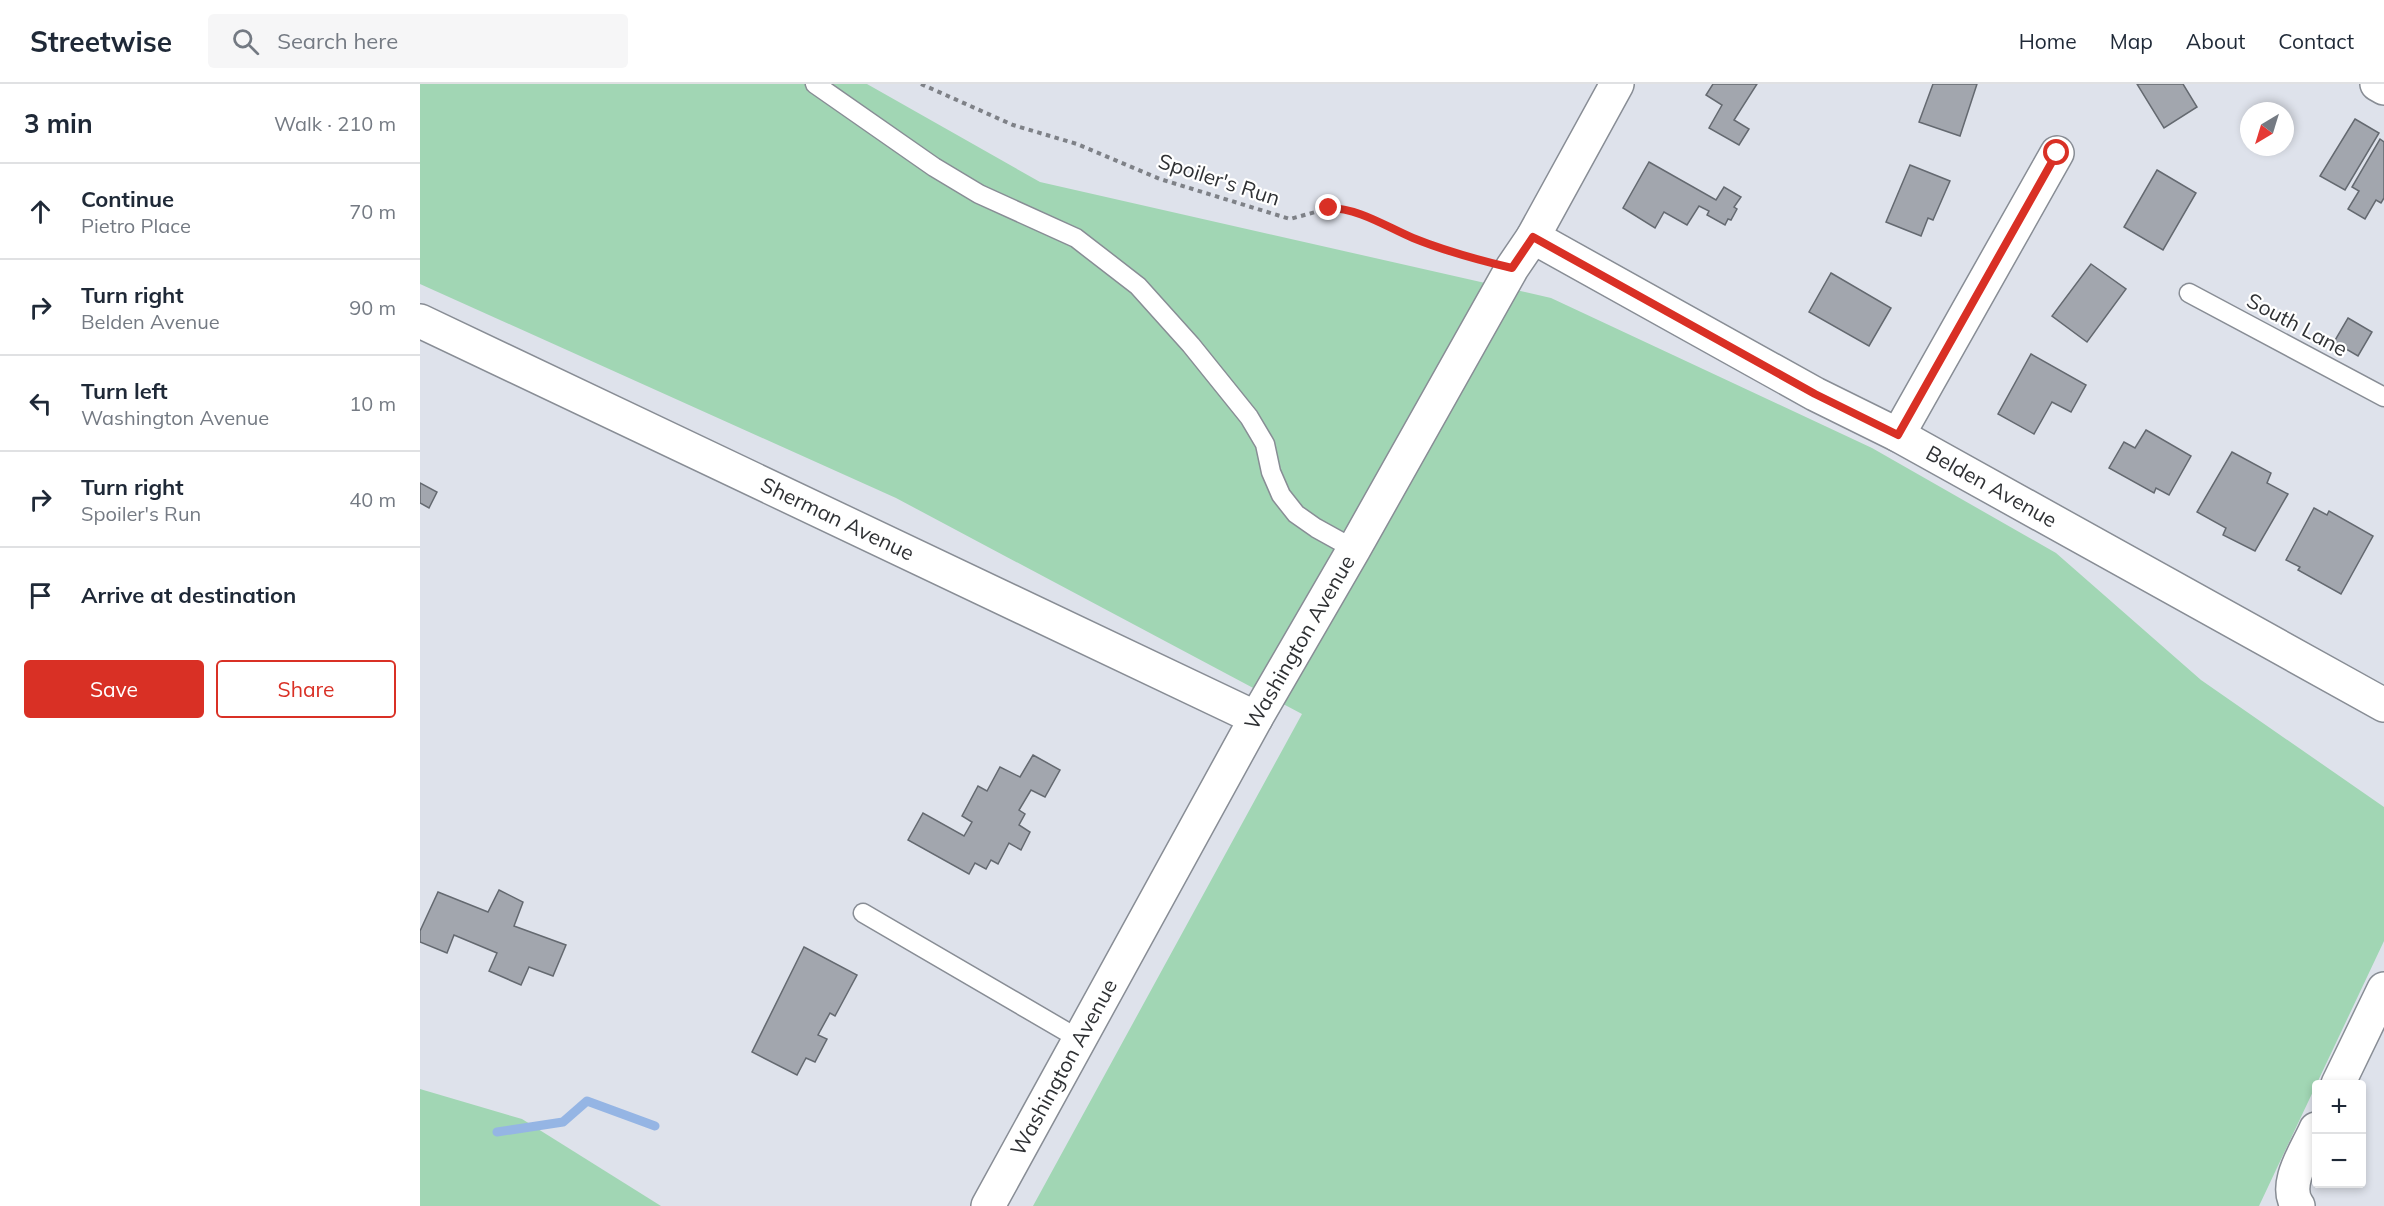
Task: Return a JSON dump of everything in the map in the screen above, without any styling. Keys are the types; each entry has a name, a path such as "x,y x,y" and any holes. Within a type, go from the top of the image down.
{"street":[{"name":"Washington Avenue","path":"988,1206 1256,718 1512,268 1533,237 1617,84"},
{"path":"2377,84 2384,88"},
{"path":"1898,435 2057,153"},
{"name":"Belden Avenue","path":"1533,237 1815,394 1898,435 2384,705"},
{"name":"Sherman Avenue","path":"420,321 1256,718"},
{"path":"2340,1080 2384,989"},
{"path":"2298,1206 2293,1200 2294,1177 2314,1134"}],"lane":[{"path":"815,84 934,167 979,194 1076,238 1138,286 1191,345 1249,417 1265,444 1271,472 1281,495 1296,514 1354,549"},
{"name":"South Lane","path":"2189,293 2384,397"},
{"path":"863,913 1079,1040"}],"path":[{"name":"Spoiler's Run","path":"921,84 1013,125 1077,144 1171,182 1290,219 1329,208 1342,208 1447,250 1512,268"}],"green space":[{"path":"420,84 867,84 1040,182 1551,298 1872,448 2056,553 2201,680 2384,807 2384,941 2318,1080 2312,1080 2312,1094 2259,1206 1033,1206 1302,714 896,498 420,284"},
{"path":"420,1089 522,1119 661,1206 420,1206"}],"building":[{"path":"1713,84 1757,84 1734,120 1749,129 1739,145 1709,128 1722,105 1706,95"},
{"path":"1933,84 1977,84 1960,136 1919,122"},
{"path":"2137,84 2183,84 2197,107 2164,128"},
{"path":"2355,119 2379,133 2345,190 2320,176"},
{"path":"2380,139 2384,142 2384,198 2381,203 2376,200 2365,219 2348,209 2359,191 2352,187"},
{"path":"1649,162 1716,200 1724,187 1741,197 1734,207 1737,209 1731,220 1728,219 1725,225 1707,215 1709,211 1699,206 1687,225 1664,212 1655,228 1623,208"},
{"path":"1910,165 1950,181 1933,220 1928,218 1921,236 1886,222"},
{"path":"2157,170 2196,193 2163,250 2124,227"},
{"path":"2091,264 2126,289 2087,342 2052,316"},
{"path":"1831,273 1891,308 1869,346 1809,312"},
{"path":"2348,318 2372,332 2358,356 2334,342"},
{"path":"2031,354 2086,385 2071,412 2052,402 2034,434 1998,414"},
{"path":"2146,430 2191,456 2169,495 2156,488 2154,493 2109,468 2124,442 2135,448"},
{"path":"2232,452 2271,473 2267,483 2288,494 2255,551 2223,535 2226,528 2197,512"},
{"path":"420,483 437,492 429,508 420,503"},
{"path":"2314,508 2327,515 2329,511 2373,536 2341,594 2298,570 2300,567 2286,560"},
{"path":"1033,755 1060,770 1045,797 1031,790 1019,810 1025,814 1019,825 1030,832 1021,850 1009,843 998,864 991,860 986,869 975,863 969,874 908,840 923,813 964,836 972,822 962,816 978,786 987,791 1000,767 1020,777"},
{"path":"499,890 523,902 514,926 566,945 553,976 529,967 521,985 489,971 497,953 454,935 447,953 420,942 420,931 438,892 488,912"},
{"path":"804,947 857,975 835,1016 830,1013 818,1035 827,1039 815,1062 806,1058 797,1075 752,1052"}],"waterway":[{"path":"497,1132 563,1122 587,1101 655,1126"}],"route":[{"path":"1329,208 1342,208 1468,258 1512,268 1533,237 1815,394 1898,435 2057,153"}]}
